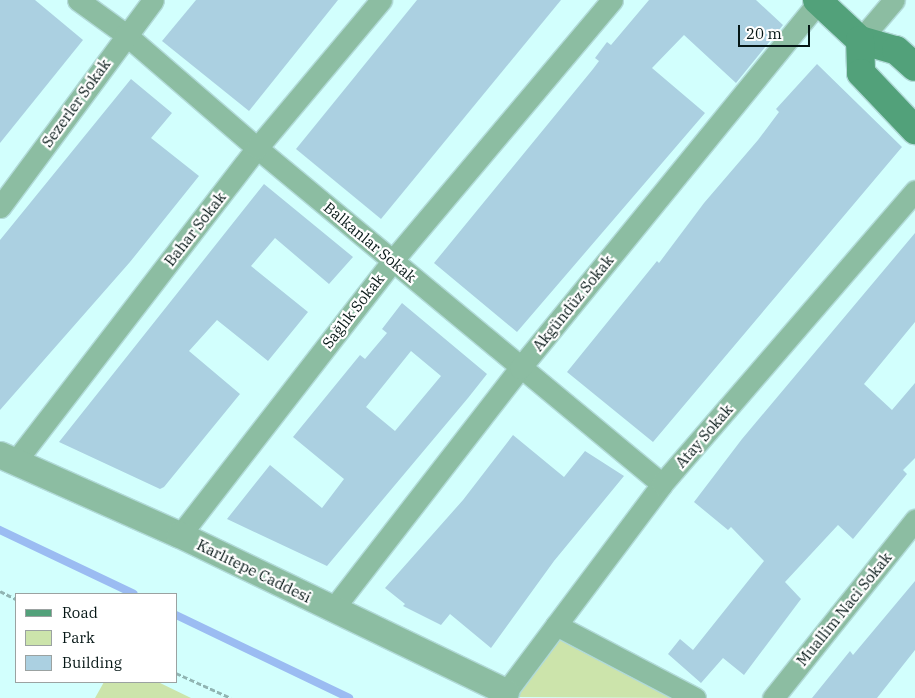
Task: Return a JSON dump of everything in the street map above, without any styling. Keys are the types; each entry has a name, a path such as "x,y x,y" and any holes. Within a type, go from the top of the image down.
{"main road":[{"path":"818,1 860,40 896,50 915,67"},
{"path":"860,40 861,73 915,130"}],"street":[{"name":"Balkanlar Sokak","path":"78,0 125,34 257,148 662,484"},
{"name":"Sezerler Sokak","path":"0,208 125,34 153,0"},
{"name":"Bahar Sokak","path":"7,458 257,148 381,0"},
{"name":"Sağlık Sokak","path":"180,535 393,260 612,0"},
{"path":"860,40 894,0"},
{"name":"Akgündüz Sokak","path":"333,609 520,368 818,1"},
{"name":"Atay Sokak","path":"506,692 662,484 915,191"},
{"name":"Karlıtepe Caddesi","path":"7,458 180,535 506,692"},
{"name":"Muallim Naci Sokak","path":"773,698 915,520"},
{"path":"556,625 695,698"}],"path":[{"path":"0,592 15,599"},
{"path":"178,674 231,698"}],"green space":[{"path":"560,637 677,698 516,697"},
{"path":"103,683 160,683 191,698 95,698"}],"building":[{"path":"0,0 35,0 83,40 0,143"},
{"path":"196,0 338,0 249,111 162,41"},
{"path":"417,0 561,0 381,219 296,149"},
{"path":"649,0 756,0 783,25 736,83 684,35 652,68 705,113 517,332 434,263 593,69 599,61 595,58 607,42 611,45"},
{"path":"817,64 902,147 653,442 567,372 657,261 659,263 704,203 758,140 779,112 776,109"},
{"path":"131,79 172,113 151,138 199,176 130,262 0,410 0,240"},
{"path":"264,184 353,257 329,284 275,238 251,266 308,312 268,361 217,320 189,351 240,394 164,487 160,489 59,442"},
{"path":"915,233 915,322 864,384 892,410 915,383 915,458 903,470 907,474 853,539 838,525 785,582 801,599 744,675 723,658 701,683 668,654 680,639 693,650 764,561 731,527 728,530 694,502 742,439"},
{"path":"402,303 487,374 327,566 227,519 270,465 322,508 344,479 293,437 360,355 365,359 387,333 382,329","holes":["411,351 441,376 395,431 366,407"]},
{"path":"513,435 564,477 585,451 624,476 554,561 491,648 450,614 441,625 403,606 405,604 385,588 463,500"},
{"path":"915,581 915,650 877,698 812,698 850,651 853,655"}],"waterway":[{"path":"0,530 132,593"},
{"path":"178,616 349,698"}]}
